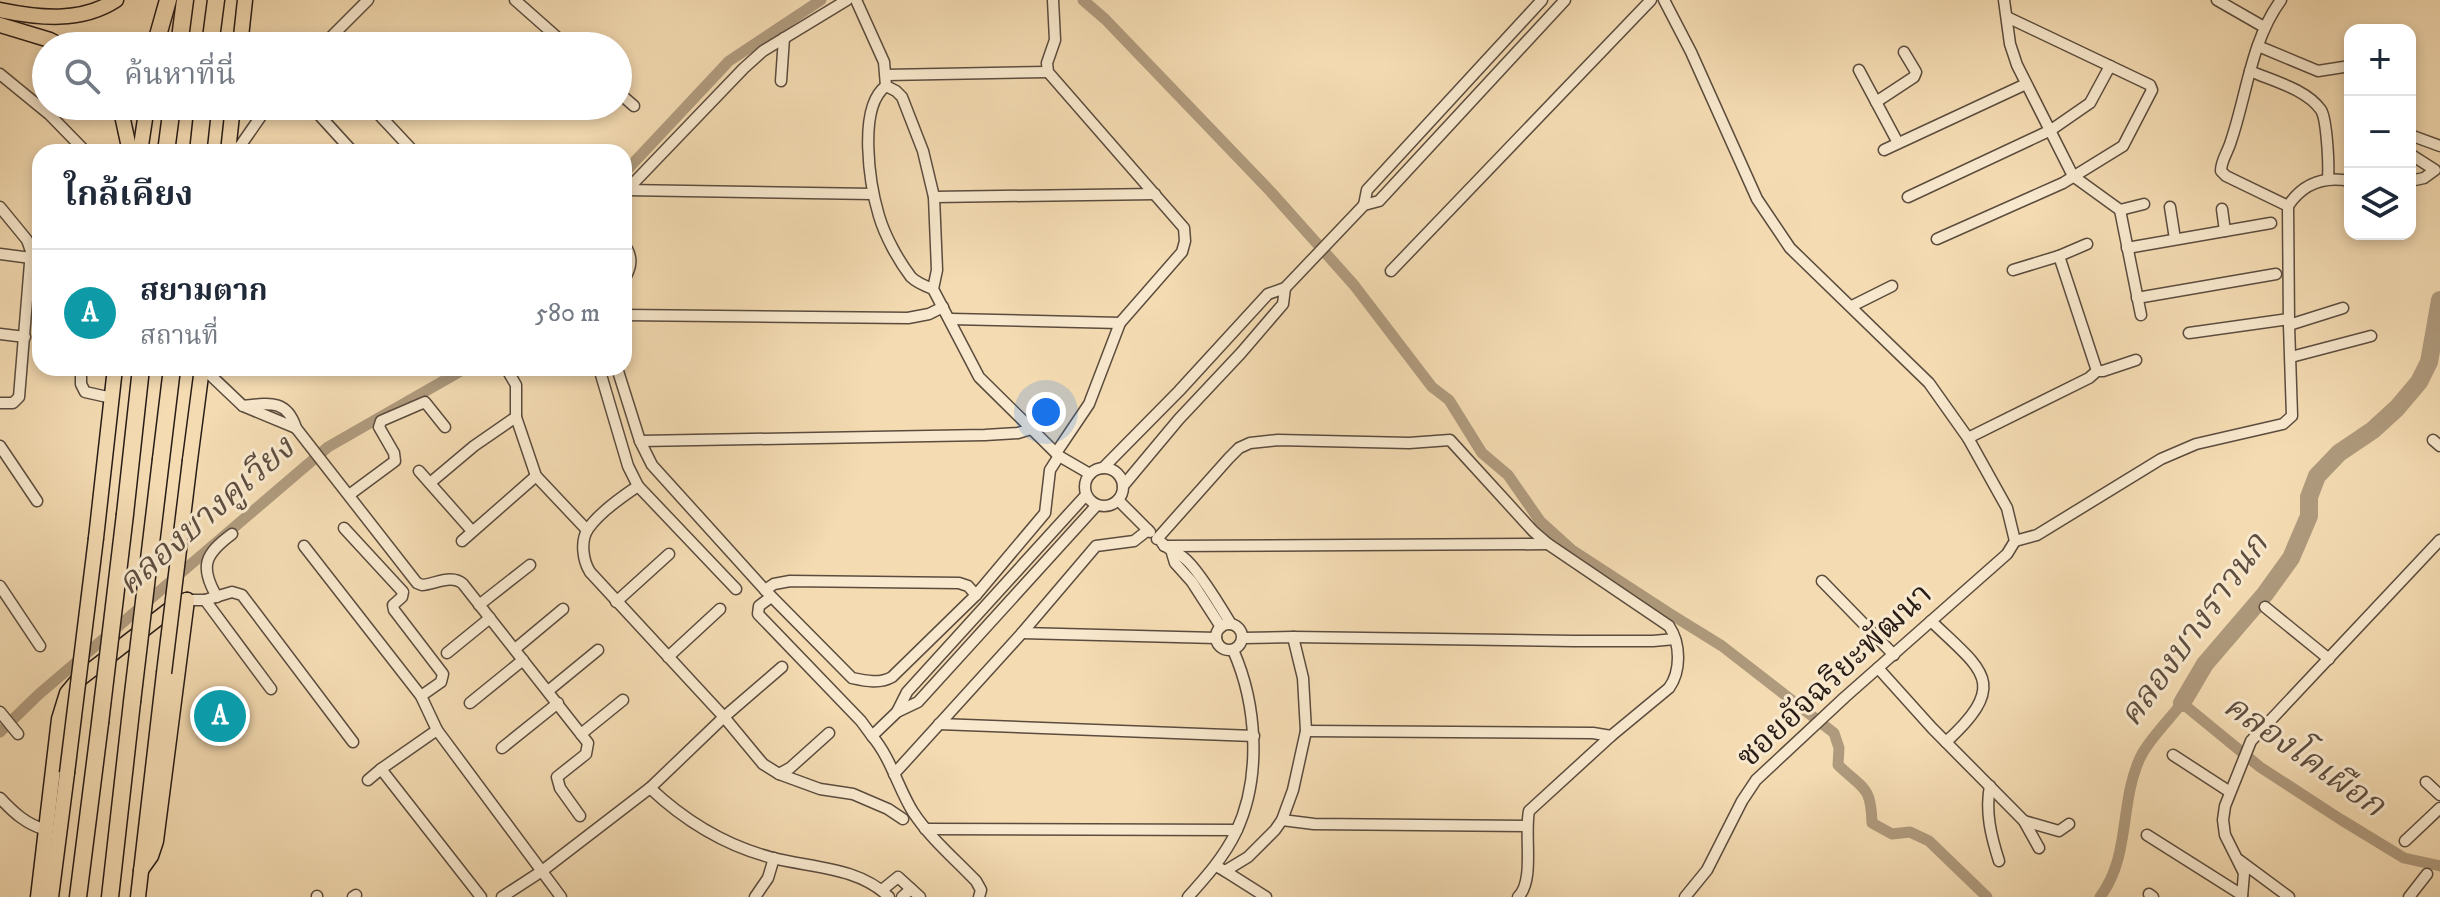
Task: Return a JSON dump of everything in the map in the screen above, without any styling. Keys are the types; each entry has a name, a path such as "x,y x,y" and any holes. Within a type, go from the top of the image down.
{"highway":[{"path":"159,32 168,0"},
{"path":"181,32 185,0"},
{"path":"212,32 216,0"},
{"path":"167,144 170,120"},
{"path":"199,144 201,120"},
{"path":"78,897 140,376"},
{"path":"110,897 171,376"}],"main road":[{"path":"0,10 54,17 80,16 101,10 116,0"},
{"path":"157,32 160,0"},
{"path":"242,32 245,0"},
{"path":"0,25 32,36"},
{"path":"123,120 128,144"},
{"path":"141,144 145,120"},
{"path":"229,144 231,120"},
{"path":"51,897 114,376"},
{"path":"138,897 201,376"},
{"path":"38,897 59,719 67,693 77,681 178,603 187,600 156,841 151,856 141,870"}],"street":[{"path":"336,32 368,0"},
{"path":"515,0 551,32"},
{"path":"632,184 763,51 847,0"},
{"path":"856,0 884,62 886,80 902,97 923,151 934,197 937,270 933,289"},
{"path":"620,376 640,441 652,465 768,593 852,678 885,681 892,677 976,595 1045,513 1050,470 1089,404 1120,323 1182,252 1185,241 1184,228 1048,72 1047,63 1055,40 1053,0"},
{"path":"1364,205 1367,190 1542,0"},
{"path":"1285,288 1283,304 1179,419 1123,486 1118,500 1105,506 1097,505 1086,495 1090,474 1103,468 1268,294 1285,288 1364,205 1379,201 1565,0"},
{"path":"1391,271 1651,0"},
{"path":"1664,0 1691,52 1757,199 1790,248 1929,383 1968,438 2007,508 2014,544"},
{"path":"2004,0 2010,44 2026,84 2073,176 2120,210 2141,315"},
{"path":"2217,0 2264,27"},
{"path":"2281,0 2264,27 2221,171 2288,206"},
{"path":"1937,239 2073,176 2123,146 2152,90 2150,85 2007,17"},
{"path":"1523,19 1535,30"},
{"path":"781,81 784,38"},
{"path":"2258,46 2318,71 2344,67"},
{"path":"1876,102 1914,77 1916,72 1904,52"},
{"path":"1908,197 2051,130 2090,103 2110,66"},
{"path":"1859,70 1898,143"},
{"path":"2250,71 2308,97 2323,112 2329,159 2328,178"},
{"path":"886,80 1048,72"},
{"path":"0,74 32,100"},
{"path":"886,80 876,97 870,120 869,146 873,194 880,220 892,245 913,279 933,289 979,377 1057,455 1090,474"},
{"path":"1884,150 2026,84"},
{"path":"55,120 78,144"},
{"path":"242,144 258,120"},
{"path":"324,120 346,144"},
{"path":"384,120 407,144"},
{"path":"1423,128 1436,139"},
{"path":"2416,137 2440,146"},
{"path":"2416,157 2438,167 2424,178 2416,180"},
{"path":"2344,180 2328,178 2310,184 2288,206 2291,357 2371,336"},
{"path":"632,191 873,194"},
{"path":"934,197 1155,194"},
{"path":"2120,210 2144,204"},
{"path":"0,207 30,245 31,258 19,397 13,403 0,403"},
{"path":"2170,207 2175,239"},
{"path":"2222,209 2225,231"},
{"path":"2127,248 2271,223"},
{"path":"2013,270 2087,244"},
{"path":"0,254 31,258"},
{"path":"2059,256 2097,371"},
{"path":"2137,298 2276,274"},
{"path":"1852,306 1892,286"},
{"path":"632,315 908,318 920,317 943,307"},
{"path":"2189,333 2289,322 2343,308"},
{"path":"951,319 1120,323"},
{"path":"26,321 32,321"},
{"path":"0,334 25,337"},
{"path":"1226,340 1241,353"},
{"name":"ซอยอัจฉริยะพัฒนา","path":"1685,897 1707,870 1751,786 2014,544 2037,535 2161,459 2196,444 2288,421 2292,416 2291,357"},
{"path":"1968,438 2089,378 2097,371 2136,360"},
{"path":"81,376 85,392 112,398"},
{"path":"211,376 243,406 279,405 290,413 300,432 417,583 422,585 459,579 588,743 586,754 557,779 580,816"},
{"path":"511,376 516,385 516,417 536,476 587,530"},
{"path":"601,376 628,466 638,486 736,589"},
{"path":"349,495 395,461 394,453 379,427 381,421 425,402 445,427"},
{"path":"1164,405 1179,419"},
{"path":"430,483 474,446 516,417"},
{"path":"640,441 985,435 1031,429"},
{"path":"1164,546 1229,458 1250,443 1278,440 1409,443 1442,439 1454,442 1470,463 1548,544 1669,626 1675,639 1677,664 1675,680 1669,688 1529,811 1526,826 1527,880 1523,893 1518,897"},
{"path":"0,446 37,501"},
{"path":"1103,468 1117,473 1123,486"},
{"path":"419,471 472,531"},
{"path":"462,541 536,476"},
{"path":"638,486 587,530 583,549 585,563 616,602 724,717 763,764 779,774 820,789 853,794 903,819"},
{"path":"897,712 907,692 1086,495"},
{"path":"1022,633 1223,630 1240,629 1243,638 1238,647 1223,649 1223,630 1192,582 1164,546 1118,500"},
{"path":"872,736 897,712 918,702 1097,505"},
{"path":"344,528 403,592 393,605 394,610 443,674 441,682 421,696"},
{"path":"894,774 1096,546 1134,541 1148,530"},
{"path":"217,597 207,575 207,558 232,534"},
{"path":"2147,835 2242,896 2244,873 2225,835 2223,820 2230,792 2251,741 2440,540"},
{"path":"1164,546 1548,544"},
{"path":"304,546 421,696 437,730 561,897"},
{"path":"616,602 669,554"},
{"path":"479,605 530,565"},
{"path":"976,595 968,586 959,583 790,581 780,582 768,593 759,606 758,614 861,721 881,746 912,811 925,829 976,881 981,890 979,897"},
{"path":"1822,581 1894,655"},
{"path":"0,586 40,646"},
{"path":"187,600 205,600 232,592 246,599 353,742"},
{"path":"994,597 1005,607"},
{"path":"205,600 271,689"},
{"path":"2265,607 2329,659"},
{"path":"515,649 563,609"},
{"path":"668,657 720,609"},
{"path":"447,653 490,618"},
{"path":"1931,621 1972,661 1984,680 1981,702 1966,724 1946,742"},
{"path":"1188,897 1220,869 1248,857 1282,820 1293,790 1306,731 1303,678 1293,637"},
{"path":"1243,638 1675,639"},
{"path":"548,691 598,650"},
{"path":"1220,869 1237,830 1251,781 1254,736 1243,672 1233,650"},
{"path":"470,703 523,660"},
{"path":"502,897 542,871 650,788 782,667"},
{"path":"1878,668 2024,821 2039,848"},
{"path":"581,734 623,700"},
{"path":"502,748 558,703"},
{"path":"4,716 18,734"},
{"path":"939,724 1254,736"},
{"path":"368,780 437,730"},
{"path":"1306,731 1585,733 1611,736"},
{"path":"779,774 829,733"},
{"path":"2173,755 2230,792"},
{"path":"381,769 481,897"},
{"path":"2426,782 2440,795"},
{"path":"1990,786 1988,823 1999,861"},
{"path":"650,788 676,812 708,832 773,861 841,870 886,893 898,877 920,897"},
{"path":"0,798 18,817 46,830"},
{"path":"2405,841 2440,808"},
{"path":"1282,820 1314,824 1526,826"},
{"path":"2024,821 2059,831 2069,824"},
{"path":"925,829 1237,830"},
{"path":"2236,858 2289,897"},
{"path":"755,897 768,878 773,861"},
{"path":"1220,869 1266,897"},
{"path":"2409,897 2427,874"},
{"path":"902,897 911,889"}],"waterway":[{"name":"คลองบางคูเวียง","path":"632,164 729,61 821,0"},
{"path":"1083,0 1105,19 1271,192 1354,285 1432,387 1449,400 1482,453 1508,475 1540,521 1572,550 1722,646 1834,733 1839,748 1838,765 1867,794 1872,823 1892,834 1910,832 1929,841 1987,897"},
{"name":"คลองบางราวนก","path":"2182,703 2205,664 2265,594 2291,558 2309,516 2309,497 2317,476 2339,453 2373,430 2397,408 2419,382 2429,362 2440,300"},
{"name":"คลองบางคูเวียง","path":"0,732 38,695 328,447 452,376"},
{"name":"คลองโคเผือก","path":"2100,897 2110,881 2121,847 2129,793 2140,758 2182,703 2260,767 2340,819 2404,858 2440,866"}],"place":[{"name":"สยามตาก","path":"220,716"}]}
